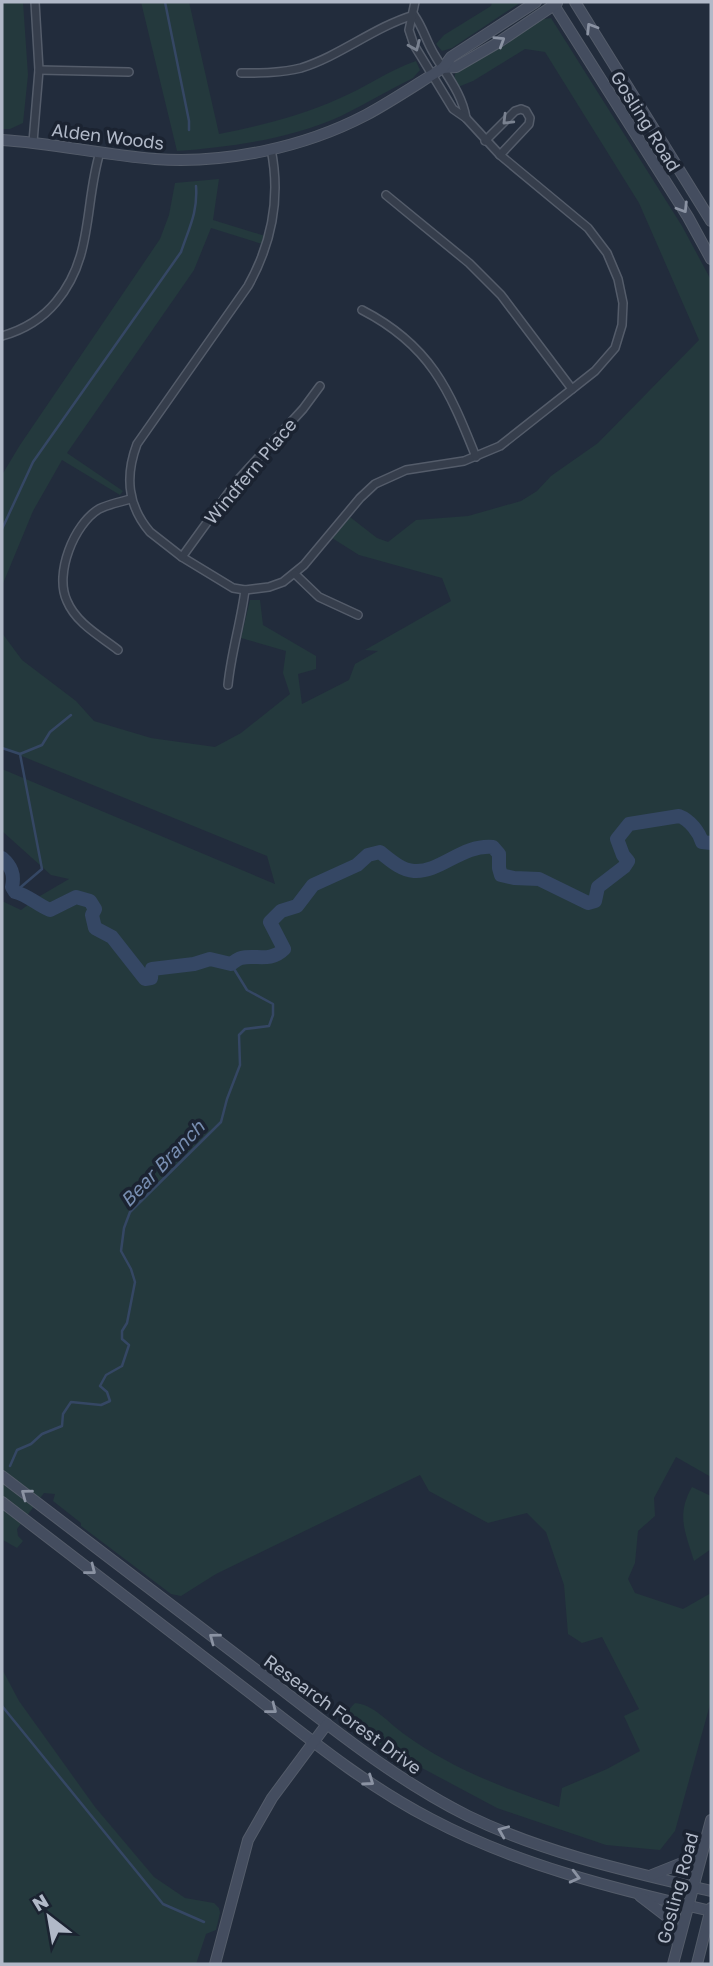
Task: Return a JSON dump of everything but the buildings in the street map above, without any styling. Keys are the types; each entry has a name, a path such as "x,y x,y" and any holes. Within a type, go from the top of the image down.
{"main road":[{"name":"Alden Woods","path":"443,68 451,57 536,2"},
{"name":"Gosling Road","path":"575,2 711,220"},
{"name":"Alden Woods","path":"2,140 158,159 232,155 271,149 354,121 443,68 456,66 499,42 555,3"},
{"name":"Gosling Road","path":"555,3 681,205 711,259"},
{"name":"Research Forest Drive","path":"2,1476 394,1773 470,1817 560,1851 711,1891"},
{"path":"2,1502 314,1742 383,1790 450,1829 563,1874 711,1910 697,1961"},
{"path":"215,1964 248,1840 272,1798 327,1724"},
{"name":"Gosling Road","path":"673,1964 711,1820"},
{"path":"652,1875 682,1863 705,1843"},
{"path":"634,1892 663,1911 670,1919 677,1945"},
{"path":"697,1961 711,1939"}],"street":[{"path":"33,142 39,70 35,2"},
{"path":"271,149 276,199 273,223 259,266 137,444 129,469 131,499 149,532 223,583 245,590 269,587 295,574 375,484 406,470 476,457 500,446 603,363 617,341 623,315 618,279 607,253 588,228 500,155 466,118 453,109 414,45 410,30 415,2"},
{"path":"414,15 423,26 428,41 463,103 466,118"},
{"path":"241,73 300,68 396,20 414,15"},
{"path":"39,70 129,72"},
{"path":"485,141 515,111 526,111 530,118 529,124 500,155"},
{"path":"2,336 37,320 51,309 72,279 85,243 100,152"},
{"path":"386,195 469,263 501,295 572,389"},
{"path":"362,310 397,331 429,363 455,403 476,457"},
{"name":"Windfern Place","path":"182,556 237,481 303,409 320,386"},
{"path":"118,650 73,611 67,602 62,579 66,558 88,518 108,505 131,499"},
{"path":"295,574 319,597 358,615"},
{"path":"228,685 230,660 245,590"}],"green space":[{"path":"2,2 23,2 28,75 23,123 10,129 2,129"},
{"path":"141,2 189,2 219,134 309,111 416,61 420,70 413,78 341,116 302,131 240,144 177,151"},
{"path":"492,2 521,2 452,48 442,51 436,44 444,35 491,6"},
{"path":"551,18 682,226 711,280 711,1477 676,1457 654,1498 655,1516 638,1531 635,1563 628,1579 635,1593 683,1609 711,1593 711,1701 675,1831 660,1850 606,1845 497,1808 343,1724 343,1716 355,1703 362,1704 422,1746 459,1767 559,1807 562,1788 607,1769 640,1751 624,1716 639,1709 602,1637 582,1643 568,1634 564,1585 546,1532 527,1513 488,1523 429,1491 420,1475 216,1574 181,1596 171,1594 81,1526 81,1523 53,1501 55,1494 44,1493 17,1529 18,1536 23,1541 17,1548 3,1540 2,1551 2,901 21,910 29,904 31,907 40,896 69,879 51,875 2,831 2,769 275,884 267,856 2,748 2,633 22,660 76,701 94,721 151,738 215,747 241,733 290,694 283,673 286,651 241,638 250,600 260,600 263,625 316,656 316,669 298,674 302,704 349,680 355,664 378,651 365,650 451,601 442,578 359,555 332,538 350,517 377,538 388,542 416,520 468,516 521,501 598,443 699,340 639,203 545,52 525,49 473,81 458,87 454,79 456,70 543,19"},
{"path":"219,179 213,220 265,236 262,244 211,228 194,270 67,453 123,491 120,495 62,460 33,511 2,586 2,475 160,239 169,215 175,183"},
{"path":"692,1487 711,1496 711,1549 694,1561 683,1515"},
{"path":"2,1669 19,1701 95,1807 154,1877 185,1898 214,1903 219,1908 216,1930 206,1934 196,1964 2,1964"}],"waterway":[{"path":"165,2 189,130"},
{"path":"2,529 33,462 181,252 194,212 196,186"},
{"path":"20,754 42,745 50,732 71,715"},
{"path":"2,748 20,754 42,869 15,892"},
{"path":"2,858 12,871 12,887 15,892 45,908 50,910 76,897 90,901 95,909 92,915 95,928 112,937 145,979 151,978 152,969 194,964 210,959 231,964 241,958 268,957 279,953 284,949 270,922 281,911 297,906 313,885 357,865 368,855 380,852 400,867 414,871 433,868 471,850 493,847 499,854 501,875 539,879 588,903 595,901 598,887 628,861 617,839 629,824 679,816 694,827 702,842 711,843"},
{"name":"Bear Branch","path":"10,1466 17,1450 31,1444 42,1434 62,1426 63,1414 71,1402 101,1405 110,1401 107,1392 100,1386 106,1375 122,1366 129,1345 122,1339 122,1331 127,1323 135,1282 121,1251 124,1228 130,1212 221,1122 240,1065 239,1035 245,1029 269,1026 273,1015 273,1004 247,990 231,964"},
{"path":"2,1706 163,1904 204,1922"}]}
